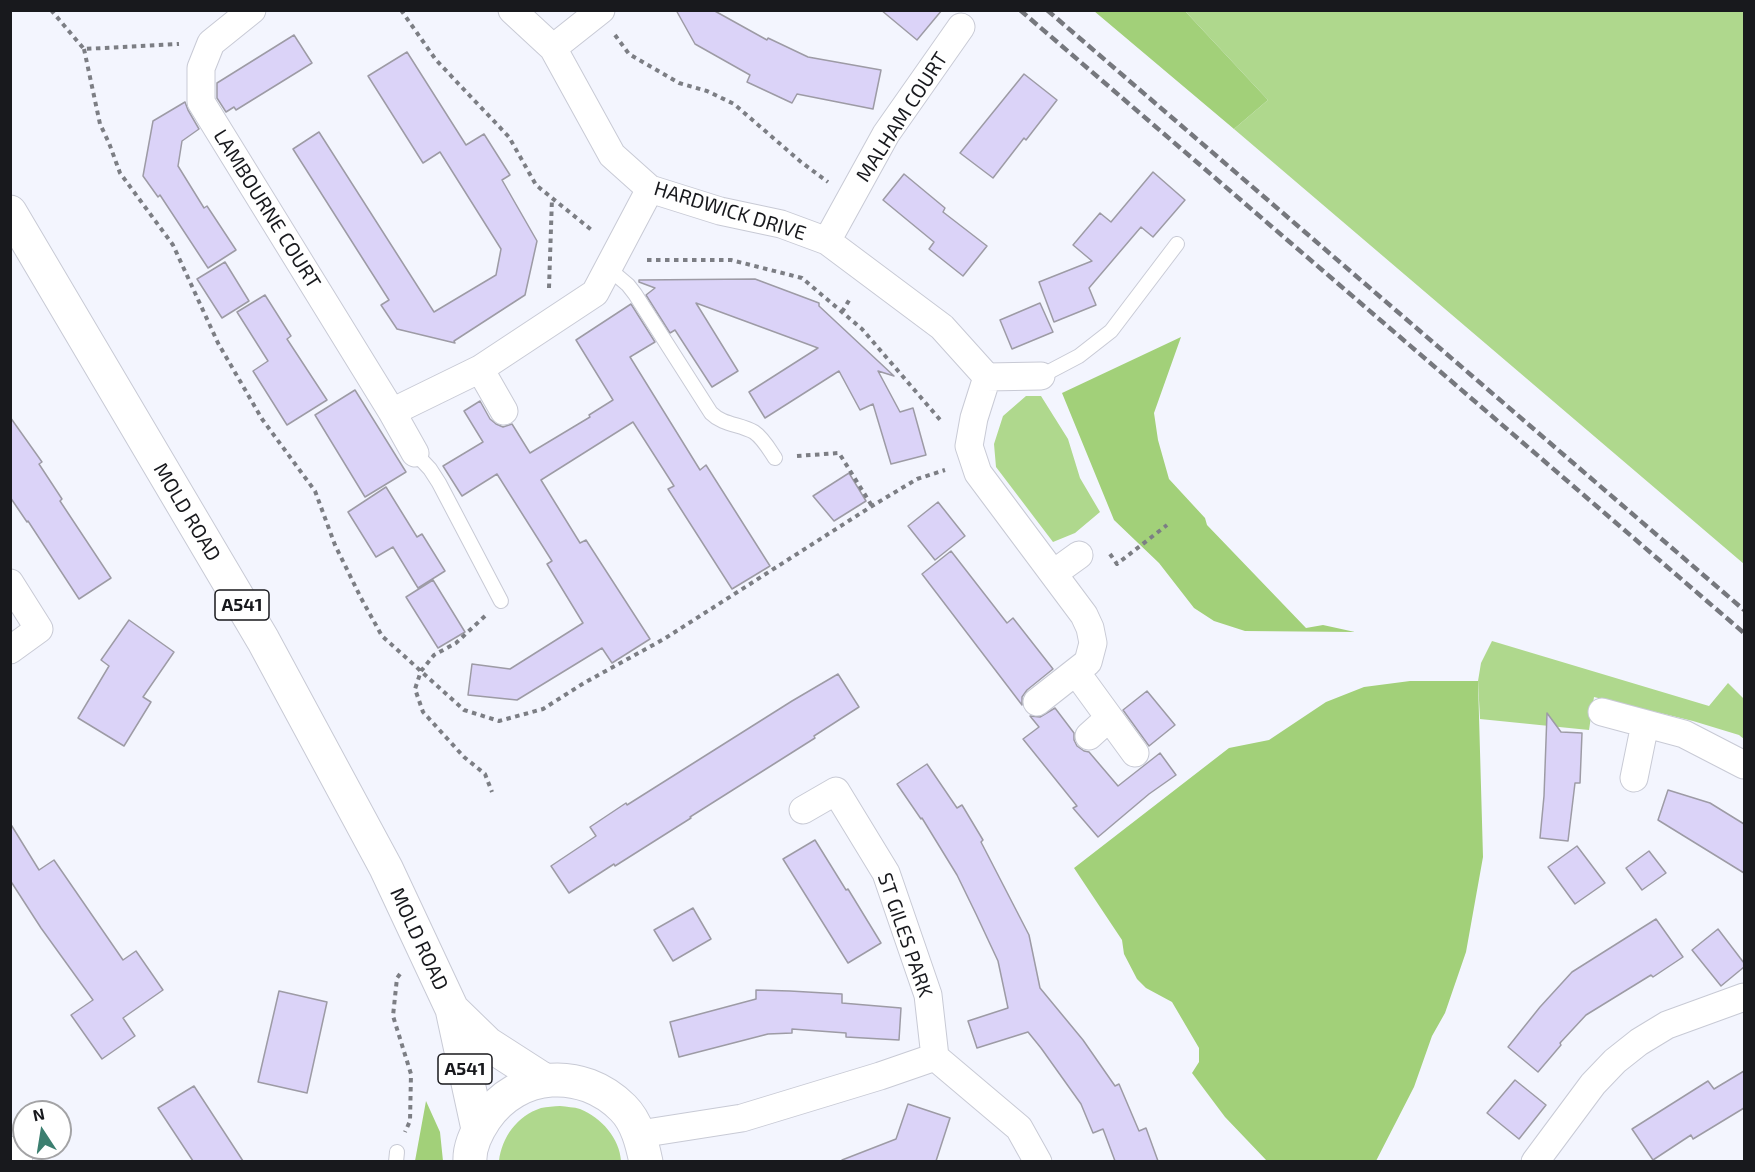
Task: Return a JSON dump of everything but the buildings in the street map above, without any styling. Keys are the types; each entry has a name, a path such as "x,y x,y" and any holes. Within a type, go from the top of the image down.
{"main road":[{"name":"MOLD ROAD","path":"10,212 263,640 386,868 452,1010 478,1129"},
{"name":"MOLD ROAD","path":"452,1010 488,1044 544,1080"},
{"path":"470,1161 478,1129 494,1106 517,1088 544,1080 573,1080 601,1090 624,1109 643,1148"}],"street":[{"path":"211,43 252,10"},
{"name":"HARDWICK DRIVE","path":"512,10 553,48 612,155 650,189 720,211 781,224 827,241 942,327 987,377"},
{"path":"553,48 600,12"},
{"name":"MALHAM COURT","path":"827,241 886,134 961,27"},
{"name":"LAMBOURNE COURT","path":"211,43 201,68 201,102 415,453"},
{"path":"392,412 480,369 595,293 650,189"},
{"path":"480,369 504,411"},
{"path":"1037,702 1088,662 1093,643 1090,628 1084,615 1054,573 978,473 969,446 974,418 987,377 1041,376"},
{"path":"1054,573 1079,555"},
{"path":"10,583 39,629 10,650"},
{"path":"1076,672 1135,753"},
{"path":"1602,712 1684,734 1744,765"},
{"path":"1089,736 1109,718"},
{"path":"1634,778 1645,724"},
{"name":"ST GILES PARK","path":"803,810 836,791 886,873 928,995 935,1057"},
{"path":"1535,1161 1593,1084 1615,1061 1667,1025 1744,997"},
{"path":"643,1148 935,1057 1019,1128 1038,1161"},
{"path":"10,1150 19,1161"}],"lane":[{"path":"1041,376 1079,356 1110,331 1177,244"},
{"path":"613,260 711,413 717,420 753,432 760,437 775,458"},
{"path":"415,453 439,483 501,601"}],"path":[{"path":"51,10 84,49 211,43"},
{"path":"401,10 436,60 509,137 536,185 552,198 613,260 731,260 802,278 862,328 940,420 969,446"},
{"path":"600,12 629,54 679,83 706,91 734,105 822,179 852,195"},
{"path":"548,325 552,198"},
{"path":"775,458 839,453 872,506"},
{"path":"1079,555 1101,541 1118,564 1167,525"},
{"path":"492,792 485,774 464,758 423,712 415,689 421,671 434,656 456,643 501,601"},
{"path":"396,1157 410,1120 411,1074 393,1016 397,978 425,951"}],"green space":[{"path":"1094,11 1185,11 1268,100 1234,129"},
{"path":"1185,11 1744,11 1744,564 1234,129 1268,100"},
{"path":"1181,337 1154,413 1158,440 1169,479 1205,518 1207,525 1306,628 1323,625 1355,632 1245,631 1214,621 1194,608 1159,563 1114,520 1062,393"},
{"path":"1026,396 1041,396 1068,439 1080,478 1100,512 1075,533 1053,542 996,467 994,444 1003,416"},
{"path":"1492,641 1709,706 1728,683 1744,699 1744,739 1739,735 1693,721 1594,697 1589,730 1480,719 1478,681 1481,663"},
{"path":"1410,681 1478,681 1483,857 1466,952 1445,1013 1432,1036 1414,1087 1376,1161 1267,1161 1225,1117 1192,1073 1199,1062 1199,1048 1172,1002 1146,988 1137,979 1124,954 1122,940 1074,868 1229,748 1269,740 1326,702 1364,687"},
{"path":"426,1101 440,1132 443,1161 415,1161"},
{"path":"560,1106 580,1109 602,1123 617,1145 621,1161 499,1161 503,1144 518,1122 541,1108"}],"railway":[{"path":"1020,10 1744,633"},
{"path":"1047,10 1744,610"}]}
